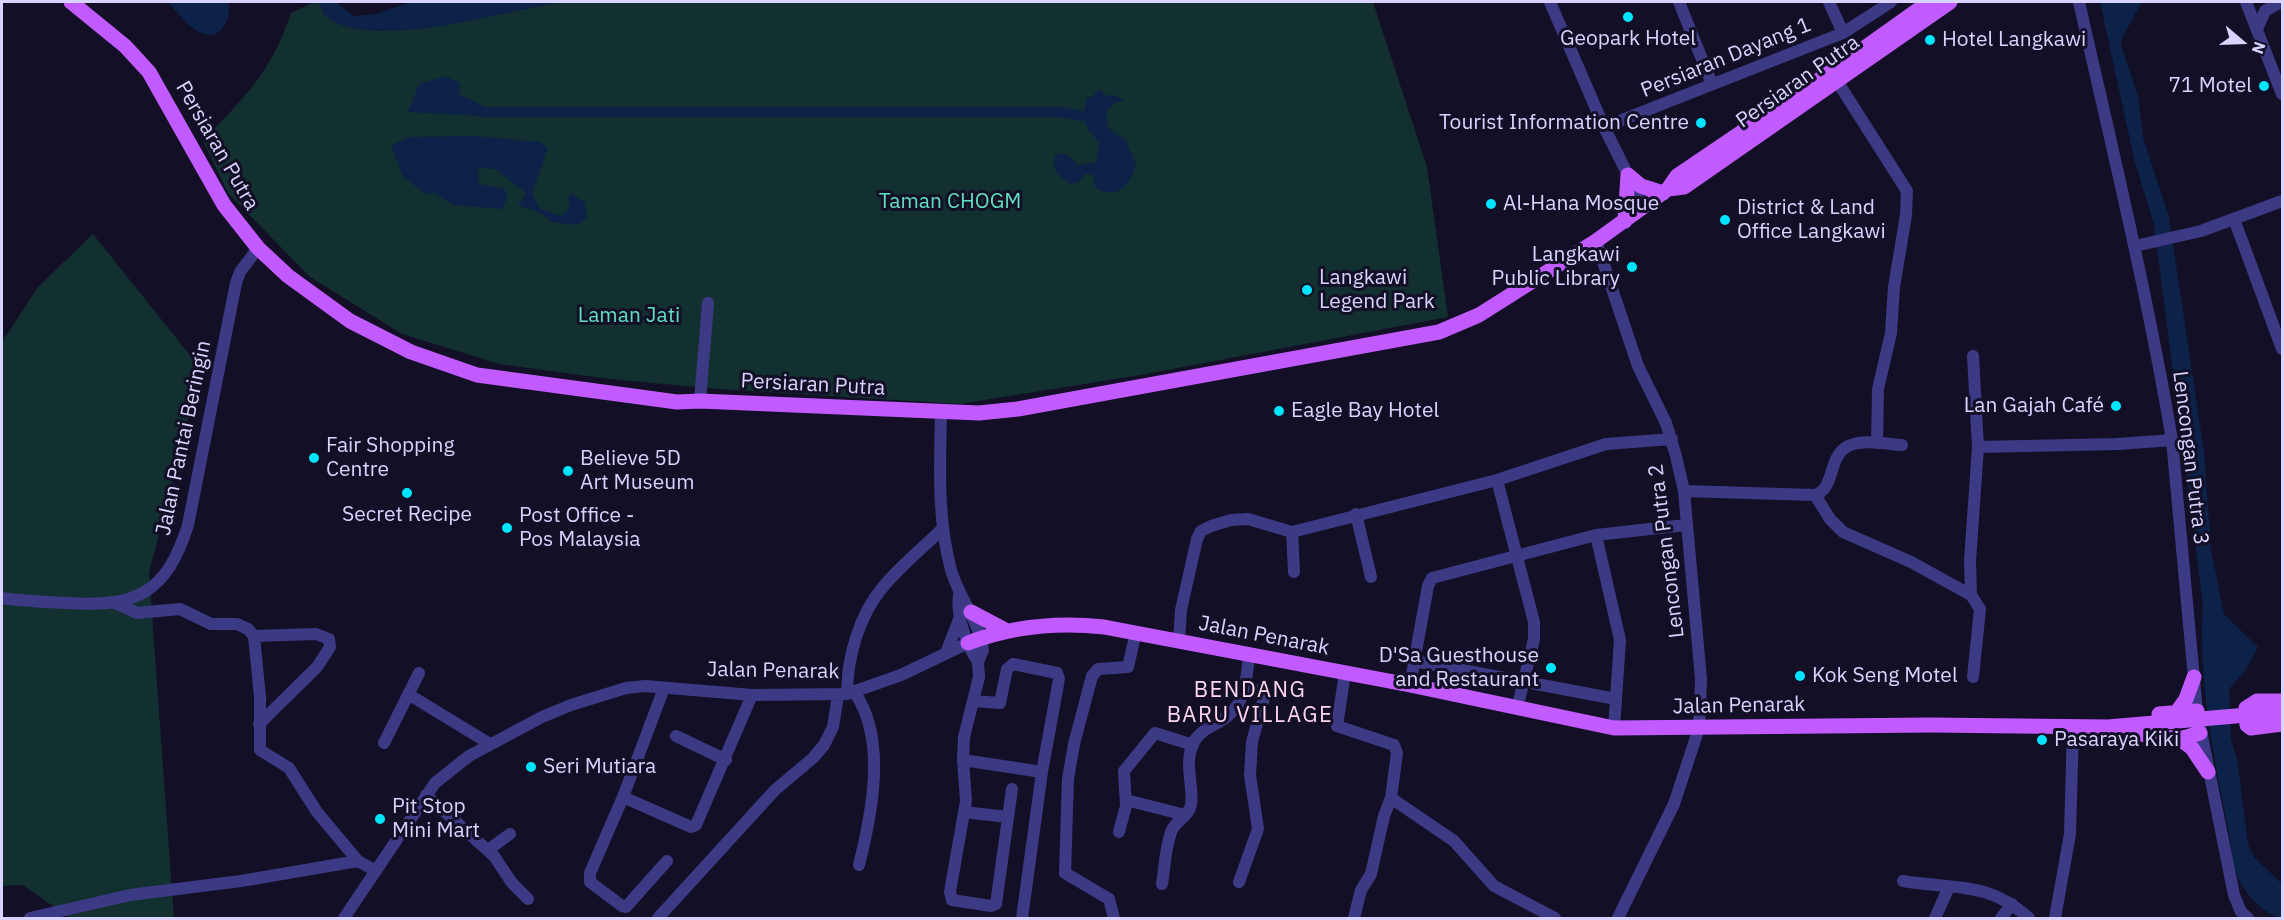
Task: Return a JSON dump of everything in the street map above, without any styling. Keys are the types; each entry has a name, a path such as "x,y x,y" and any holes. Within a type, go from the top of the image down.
{"main road":[{"name":"Persiaran Putra","path":"71,2 124,46 148,72 224,205 258,248 288,276 350,321 382,339 440,364 477,375 534,384 678,402 700,401 941,413 1018,410 1439,332 1479,315 1596,241 1666,191 1677,176 1929,2"},
{"name":"Persiaran Putra","path":"1666,191 1684,187 1950,2"},
{"path":"1628,176 1641,186 1666,191"},
{"path":"1625,221 1628,176"},
{"path":"966,615 1005,630"},
{"name":"Jalan Penarak","path":"975,640 1005,630 1065,625 1136,632 1410,685 1614,728 2108,727 2195,722 2283,712"},
{"path":"2176,712 2186,699 2194,678"},
{"path":"2283,701 2257,701 2246,708 2247,725 2251,728 2283,724"},
{"path":"2066,726 2083,719 2176,712 2195,722 2180,739"},
{"path":"2108,727 2180,739 2193,747 2208,772"}],"street":[{"path":"1550,2 1604,127 1644,207"},
{"path":"1679,2 1712,84"},
{"path":"1829,2 1843,33"},
{"name":"Persiaran Dayang 1","path":"1604,127 1843,33 1891,2"},
{"name":"Lencongan Putra 3","path":"2079,2 2135,246 2172,440 2194,678 2195,722 2234,895 2241,912 2248,918"},
{"path":"2246,2 2283,94"},
{"path":"2255,2 2276,3"},
{"path":"2257,29 2260,18 2276,3"},
{"path":"1837,81 1907,191 1906,215 1894,287 1891,333 1878,389 1877,443"},
{"path":"2135,246 2182,235 2283,201"},
{"path":"2234,219 2283,348"},
{"name":"Lencongan Putra 2","path":"1596,241 1638,366 1672,439 1684,491 1701,679 1700,728 1664,829 1618,918"},
{"name":"Jalan Pantai Beringin","path":"2,598 81,604 115,603 142,594 167,573 176,560 188,525 236,283 240,272 258,248"},
{"path":"700,401 708,303"},
{"path":"1971,595 1971,537 1978,447 1974,356"},
{"path":"941,413 939,493 942,529 959,594 975,640 979,677 964,737 966,801 950,892 952,900 991,906 997,901 1012,789"},
{"path":"1179,641 1181,610 1201,531 1231,520 1248,519 1292,532 1497,480 1606,444 1672,439"},
{"path":"1978,447 2118,444 2172,440"},
{"path":"1684,491 1815,495 1824,489 1845,447 1877,443 1902,445"},
{"path":"1497,480 1534,622 1534,639 1517,709"},
{"path":"1815,495 1830,519 1843,532 1911,562 1971,595 1980,609 1973,677"},
{"path":"1356,514 1371,578"},
{"path":"1410,685 1428,586 1432,578 1596,535 1686,525"},
{"path":"658,918 775,790 813,758 824,745 847,694 852,652 872,603 883,586 942,529"},
{"path":"1292,532 1294,572"},
{"path":"1596,535 1620,640 1614,728"},
{"path":"115,603 137,613 180,609 211,624 237,624 248,628 254,636 260,697 260,750 289,768 316,812 358,861 376,871"},
{"path":"946,653 966,615"},
{"path":"1114,918 1109,899 1065,873 1068,779 1074,744 1092,675 1098,669 1128,667 1136,632"},
{"path":"254,636 316,634 329,639 330,646 317,667 259,724"},
{"name":"Jalan Penarak","path":"344,918 426,795 448,772 490,744 542,717 609,692 645,686 752,695 847,694 975,640"},
{"path":"1162,884 1169,837 1173,827 1185,815 1191,803 1188,761 1193,746 1202,733 1235,711 1246,687 1249,655"},
{"path":"1414,661 1616,699"},
{"path":"973,701 1000,703 1007,669 1012,664 1057,673 1059,679 1042,772 1022,918"},
{"path":"384,743 419,673"},
{"path":"1345,673 1336,726 1394,745 1397,753 1391,798 1384,816 1375,861 1361,890 1354,918"},
{"path":"1239,882 1258,829 1250,775 1252,742 1264,698 1259,691 1246,687"},
{"path":"664,688 623,797 590,873 590,882 626,907 667,861"},
{"path":"408,694 490,744"},
{"path":"847,694 864,707 870,725 873,750 868,823 859,865"},
{"path":"623,797 694,827 726,760 752,695"},
{"path":"2055,918 2070,834 2066,726"},
{"path":"1119,832 1125,814 1124,771 1155,733 1193,746"},
{"path":"676,736 726,760"},
{"path":"963,760 1042,772"},
{"path":"426,795 488,850 512,883 528,899"},
{"path":"1391,798 1454,841 1494,886 1555,918"},
{"path":"1126,800 1185,815"},
{"path":"964,812 1008,817"},
{"path":"488,850 510,834"},
{"path":"30,918 130,894 241,881 358,861"},
{"path":"1903,881 1983,890 2013,903 2030,918"},
{"path":"1935,918 1949,887"},
{"path":"2001,918 2013,903"}],"green space":[{"name":"Taman CHOGM","path":"318,2 331,20 354,28 381,31 444,25 562,2 1373,2 1427,167 1448,317 1146,374 960,404 718,389 610,379 499,364 402,334 310,277 228,193 203,141 255,83 275,52 291,13"},
{"path":"93,234 201,369 149,573 174,918 70,918 23,885 2,886 2,342 38,287"}],"water":[{"path":"168,2 228,2 229,11 225,25 218,33 210,35 194,29"},
{"path":"318,2 336,2 354,16 376,14 411,2 562,2 444,25 381,31 354,28 331,20"},
{"path":"2100,2 2142,2 2123,36 2121,45 2138,96 2143,137 2169,217 2204,452 2211,549 2224,614 2258,647 2246,670 2229,689 2231,740 2237,758 2248,844 2254,857 2282,884 2282,918 2263,909 2252,898 2239,880 2233,861 2208,716 2203,660 2203,605 2154,225 2134,159"},
{"path":"445,76 460,83 459,94 485,107 481,116 408,112 419,84"},
{"path":"1099,89 1107,96 1114,95 1125,100 1114,103 1106,113 1108,128 1126,140 1136,165 1126,185 1116,192 1103,191 1095,187 1093,175 1085,174 1079,182 1071,184 1059,175 1054,164 1055,154 1066,154 1078,165 1097,162 1099,143 1087,127 1083,117 1086,98 1092,97"},
{"path":"474,136 540,142 548,148 532,194 541,209 562,216 570,207 568,198 572,194 585,202 587,218 577,225 551,222 541,213 518,205 526,193 495,169 478,168 479,184 505,189 507,198 502,209 453,205 434,193 426,194 403,177 391,145 409,137"}],"waterway":[{"path":"483,112 1059,112 1083,116"}],"place":[{"name":"Geopark Hotel","path":"1628,17"},
{"name":"Hotel Langkawi","path":"1930,40"},
{"name":"71 Motel","path":"2264,86"},
{"name":"Tourist Information Centre","path":"1701,123"},
{"name":"Al-Hana Mosque","path":"1491,204"},
{"name":"District & Land Office Langkawi","path":"1725,220"},
{"name":"Langkawi Public Library","path":"1632,267"},
{"name":"Langkawi Legend Park","path":"1307,290"},
{"name":"Lan Gajah Café","path":"2116,406"},
{"name":"Eagle Bay Hotel","path":"1279,411"},
{"name":"Fair Shopping Centre","path":"314,458"},
{"name":"Believe 5D Art Museum","path":"568,471"},
{"name":"Secret Recipe","path":"407,493"},
{"name":"Post Office - Pos Malaysia","path":"507,528"},
{"name":"D'Sa Guesthouse and Restaurant","path":"1551,668"},
{"name":"Kok Seng Motel","path":"1800,676"},
{"name":"Pasaraya Kiki","path":"2042,740"},
{"name":"Seri Mutiara","path":"531,767"},
{"name":"Pit Stop Mini Mart","path":"380,819"}],"district":[{"name":"BENDANG BARU VILLAGE","path":"1250,704"}],"park label":[{"name":"Laman Jati","path":"629,316"}]}
